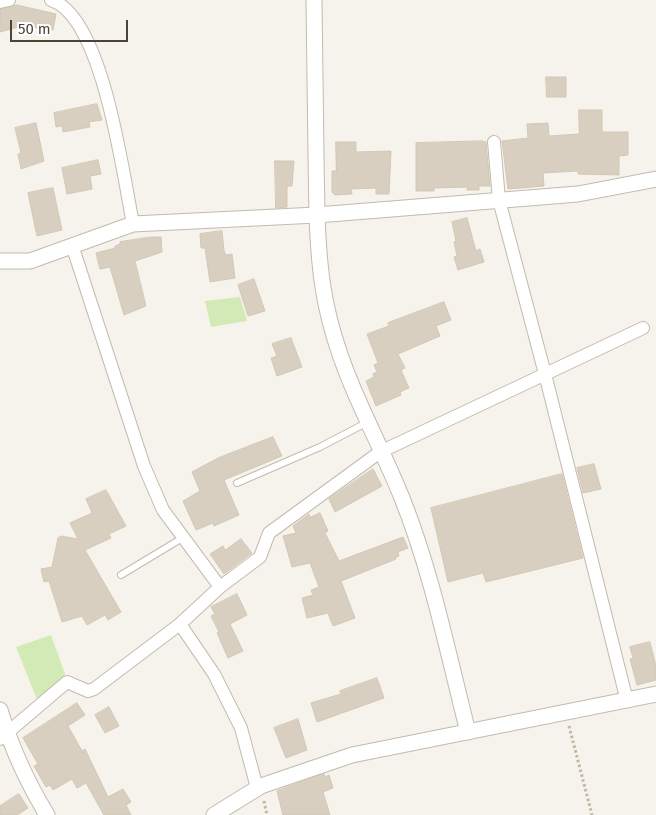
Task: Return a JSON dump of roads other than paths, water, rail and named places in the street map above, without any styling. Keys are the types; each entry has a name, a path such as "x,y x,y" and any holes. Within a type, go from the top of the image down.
{"street":[{"path":"0,2 9,0"},
{"path":"51,0 60,3 84,34 107,92 133,224"},
{"path":"314,0 317,215 320,264 326,304 336,342 366,423 401,498 425,565 468,732"},
{"path":"494,142 499,200 545,374 626,701"},
{"path":"0,262 30,261 133,224 317,215 578,194 656,178"},
{"path":"72,245 144,466 163,510 220,588"},
{"path":"4,736 67,682 88,691 94,689 180,624 220,588 260,556 269,532 380,452 643,328"},
{"path":"180,624 214,674 242,728 257,788"},
{"path":"214,815 257,788 352,754 656,694"},
{"path":"0,710 4,736 47,815"}],"lane":[{"path":"236,483 320,447 366,423"},
{"path":"121,575 184,537"}]}
